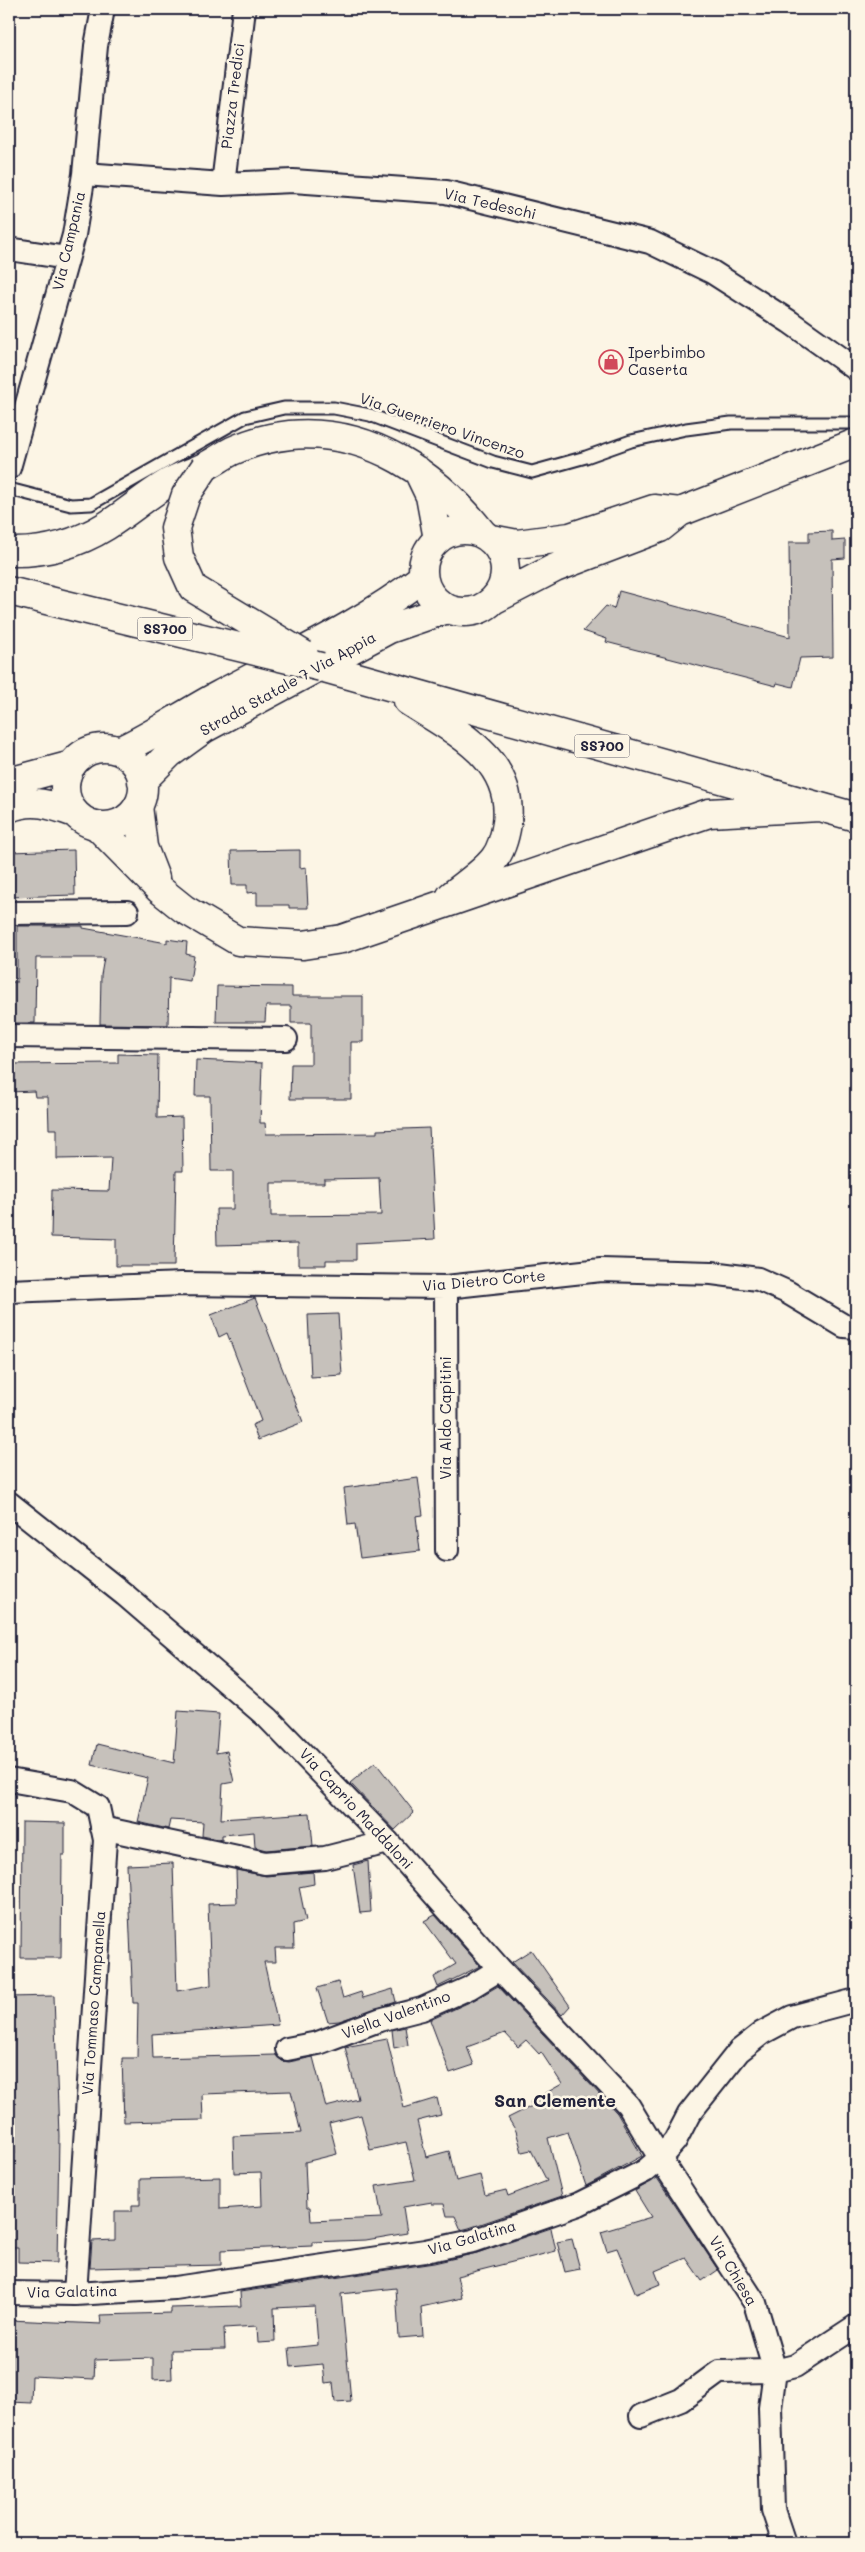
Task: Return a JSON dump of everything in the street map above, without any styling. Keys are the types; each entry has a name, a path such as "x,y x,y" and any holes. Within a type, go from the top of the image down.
{"main road":[{"name":"SS700","path":"9,552 26,552 67,545 105,527 168,483 205,467 233,450 261,441 290,435 318,435 352,441 387,452 416,468"},
{"name":"Strada Statale 7 Via Appia","path":"9,808 30,802 46,802 85,819 116,824 132,814 140,794 169,754 205,728 389,629 447,609 460,613 473,612 485,608 495,599 555,568 660,528 680,512 856,443"},
{"name":"SS700","path":"205,467 186,495 175,528 179,557 193,588 231,613 282,640 321,667"},
{"path":"416,468 463,508 501,552 506,568 505,580 495,599"},
{"path":"416,468 430,496 438,539 429,550 424,563 424,577 431,596 447,609"},
{"name":"Strada Statale 7 Via Appia","path":"438,539 460,530 517,544 570,537 654,509 680,512"},
{"name":"Strada Statale 7 Via Appia","path":"9,782 72,765 81,756 93,750 106,748 119,751 149,738 195,707 381,609 424,577"},
{"name":"SS700","path":"9,591 321,667 856,817"},
{"name":"SS700","path":"85,819 159,889 184,909 238,941 303,945 342,940 440,906 494,859 505,838 508,814 503,784 491,761 468,740 385,686"},
{"path":"119,751 130,759 138,769 143,847 159,889"},
{"path":"72,765 66,777 65,790 68,802 85,819"},
{"path":"440,906 709,813 819,807"}],"street":[{"name":"Via Campania","path":"9,468 74,235 84,174 96,46 103,9"},
{"name":"Piazza Tredici","path":"223,184 244,9"},
{"name":"Via Tedeschi","path":"84,174 223,184 293,181 446,192 650,242 712,272 790,322 856,369"},
{"path":"9,248 67,258"},
{"path":"9,914 127,912"},
{"path":"9,1036 286,1039"},
{"name":"Via Dietro Corte","path":"9,1291 182,1284 446,1287 601,1270 712,1273 758,1279 787,1292 844,1326 856,1326"},
{"name":"Via Aldo Capitini","path":"446,1287 447,1550"},
{"name":"Via Caprio Maddaloni","path":"9,1503 126,1595 268,1718 388,1842 500,1968 628,2105 660,2158"},
{"name":"Via Tommaso Campanella","path":"9,1780 72,1791 98,1807 105,1840 75,2294"},
{"path":"102,1828 265,1863 325,1858 388,1842"},
{"name":"Viella Valentino","path":"287,2049 318,2043 380,2020 422,2009 469,1988 500,1968"},
{"name":"Via Galatina","path":"9,2293 75,2294 218,2283 425,2251 473,2241 579,2204 645,2170 660,2158 675,2141 689,2114 740,2051 762,2033 792,2017 856,2000"},
{"name":"Via Chiesa","path":"660,2158 755,2304 775,2371 770,2408 772,2510 784,2543"},
{"path":"641,2416 681,2400 719,2372 775,2371 795,2366 856,2326"}],"lane":[{"name":"Via Guerriero Vincenzo","path":"9,488 70,505 91,504 245,417 284,408 334,408 370,415 493,462 532,472 586,457 631,441 686,428 732,423 856,423"}],"building":[{"path":"832,531 832,541 845,540 845,558 832,559 833,657 800,658 793,687 777,683 776,686 606,642 607,639 583,631 606,606 614,609 619,591 790,637 789,542 809,542 809,532"},
{"path":"74,850 75,895 9,897 9,852"},
{"path":"300,850 300,868 306,867 308,908 289,908 289,905 257,905 257,892 247,893 247,885 232,885 231,851"},
{"path":"17,926 83,926 83,928 167,943 167,939 187,942 186,954 194,956 190,981 169,978 168,1025 100,1024 101,975 104,958 36,958 35,1023 9,1023 10,982 17,982"},
{"path":"217,986 292,987 292,996 363,996 363,1042 351,1042 351,1099 290,1099 291,1064 311,1064 311,1023 291,1023 291,1006 266,1006 265,1022 216,1022"},
{"path":"118,1054 158,1055 157,1118 182,1117 183,1171 176,1171 174,1266 116,1266 116,1239 51,1237 52,1190 109,1191 111,1158 57,1159 57,1129 49,1129 48,1097 35,1097 34,1091 9,1092 9,1064 118,1063"},
{"path":"196,1060 262,1063 260,1123 265,1123 266,1134 377,1133 377,1130 429,1128 435,1239 356,1243 356,1260 326,1260 326,1265 298,1265 298,1243 217,1245 216,1209 233,1209 233,1171 211,1171 210,1096 195,1096","holes":["379,1178 381,1215 271,1216 271,1183 324,1183 324,1179"]},
{"path":"255,1298 303,1422 258,1440 252,1425 261,1421 227,1333 219,1337 211,1315"},
{"path":"338,1314 342,1375 311,1377 308,1315"},
{"path":"418,1478 423,1515 416,1516 420,1551 360,1558 355,1524 348,1525 344,1488"},
{"path":"178,1711 219,1714 216,1753 227,1751 234,1782 223,1784 221,1819 310,1813 313,1846 266,1850 255,1847 254,1832 222,1835 222,1840 202,1836 203,1822 170,1820 168,1829 138,1822 148,1778 92,1765 97,1744 174,1763"},
{"path":"375,1762 414,1812 395,1830 350,1783"},
{"path":"22,1822 65,1823 65,1855 62,1855 61,1958 21,1958"},
{"path":"368,1861 371,1912 360,1913 353,1865"},
{"path":"173,1863 177,1991 211,1985 208,1904 237,1903 236,1870 266,1876 313,1872 314,1884 299,1887 306,1921 293,1924 294,1948 275,1948 276,1962 264,1962 278,2025 152,2034 153,2058 276,2055 282,2061 289,2062 313,2057 326,2107 358,2099 345,2047 387,2039 404,2108 437,2098 441,2115 417,2121 426,2157 449,2151 456,2181 480,2175 485,2195 506,2190 508,2196 547,2181 531,2150 522,2152 516,2131 508,2118 532,2106 530,2102 562,2084 541,2052 539,2054 526,2040 518,2047 505,2033 467,2047 474,2065 450,2073 430,2020 474,2000 498,1986 617,2113 642,2156 586,2186 568,2132 548,2138 562,2196 469,2228 461,2230 455,2216 447,2216 444,2204 432,2204 432,2202 403,2207 407,2233 366,2240 312,2242 312,2246 221,2250 221,2265 90,2268 92,2241 115,2240 115,2211 132,2211 132,2205 140,2205 140,2179 220,2177 220,2209 262,2206 261,2172 234,2173 233,2136 301,2133 291,2091 202,2094 203,2120 124,2122 122,2058 137,2058 138,2003 133,2003 127,1865","holes":["361,2115 370,2150 406,2142 415,2180 376,2186 382,2218 311,2221 310,2207 307,2207 305,2162 337,2154 329,2123"]},
{"path":"435,1915 480,1966 438,1987 434,1977 456,1964 424,1921"},
{"path":"531,1950 570,2006 562,2015 512,1962"},
{"path":"338,1982 343,1998 361,1992 363,1998 393,1989 396,2002 339,2021 328,2022 317,1988"},
{"path":"54,1996 59,2136 57,2263 18,2262 18,2248 9,2248 9,2155 15,2154 13,2093 9,2093 9,1997"},
{"path":"405,2027 408,2045 394,2048 392,2030"},
{"path":"657,2178 718,2270 702,2281 686,2258 655,2271 660,2284 636,2294 617,2248 607,2251 601,2232 651,2217 635,2191"},
{"path":"551,2228 556,2251 457,2276 462,2298 421,2307 423,2336 399,2338 396,2288 341,2294 351,2401 335,2402 333,2382 325,2383 323,2364 291,2367 289,2348 318,2345 315,2306 274,2308 275,2342 258,2343 257,2326 224,2328 225,2349 171,2350 172,2379 153,2380 153,2358 95,2360 94,2379 32,2376 31,2403 9,2402 9,2320 101,2324 100,2315 171,2313 171,2308 241,2306 240,2292 434,2263 477,2253"},
{"path":"572,2239 580,2269 565,2272 557,2242"}],"place":[{"name":"Iperbimbo Caserta","path":"611,362"}],"district":[{"name":"San Clemente","path":"555,2101"}]}
